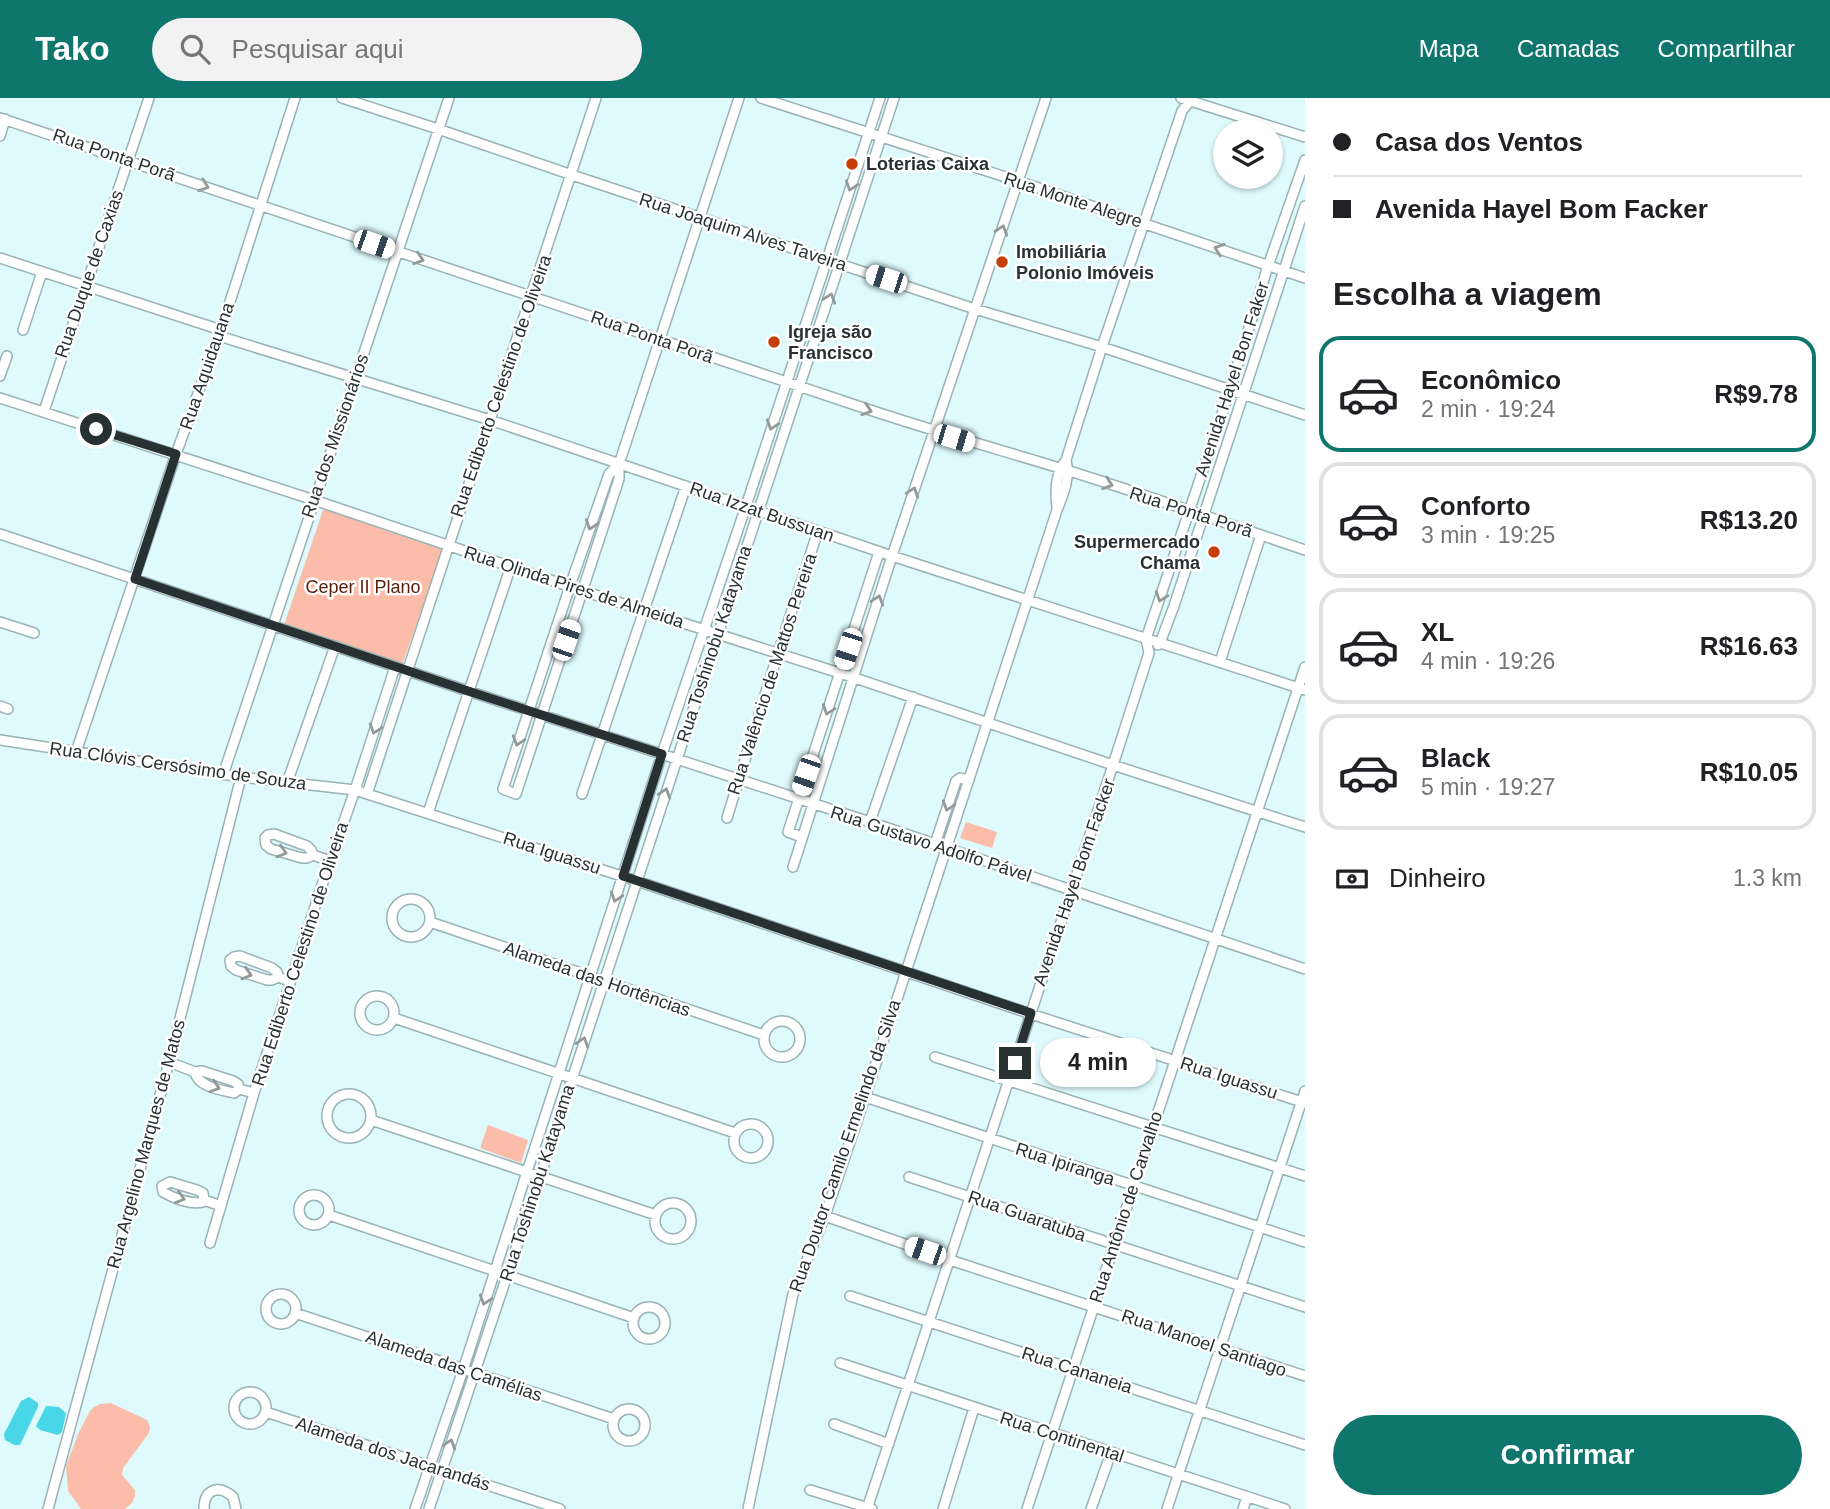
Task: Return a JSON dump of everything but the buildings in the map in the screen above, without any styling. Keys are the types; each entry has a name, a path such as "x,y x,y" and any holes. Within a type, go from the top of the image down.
{"street":[{"name":"Rua Duque de Caxias","path":"44,411 149,98"},
{"name":"Rua Aquidauana","path":"76,752 176,454 220,333 295,98"},
{"name":"Rua Joaquim Alves Taveira","path":"342,98 975,309 1102,347 1305,415"},
{"name":"Rua dos Missionários","path":"223,775 449,98"},
{"name":"Rua Ediberto Celestino de Oliveira","path":"367,794 596,98"},
{"path":"619,464 609,474 503,789 516,794 619,479 619,464 659,339 739,98"},
{"name":"Rua Monte Alegre","path":"761,98 1305,278"},
{"name":"Rua Toshinobu Katayama","path":"415,1509 880,98"},
{"name":"Rua Toshinobu Katayama","path":"429,1509 894,98"},
{"path":"793,867 852,677 1046,98"},
{"path":"1186,99 1305,137"},
{"name":"Rua Doutor Camilo Ermelindo da Silva","path":"748,1509 793,1294 825,1216 1029,600 1057,510 1055,490 1186,99"},
{"name":"Rua Ponta Porã","path":"3,118 786,383 934,432 1065,466 1305,550"},
{"path":"0,136 3,118"},
{"name":"Avenida Hayel Bon Faker","path":"1146,639 1305,160"},
{"path":"1160,643 1305,206"},
{"name":"Rua Izzat Bussuan","path":"0,258 879,552 1302,689"},
{"path":"23,330 43,272"},
{"path":"0,376 7,356"},
{"name":"Rua Olinda Pires de Almeida","path":"0,398 1305,827"},
{"path":"582,794 686,486"},
{"name":"Rua Valêncio de Mattos Pereira","path":"727,818 818,531"},
{"name":"Rua Gustavo Adolfo Pável","path":"0,534 1305,969"},
{"path":"1220,662 1261,536"},
{"path":"802,836 788,832 879,552"},
{"path":"428,813 510,566"},
{"path":"0,622 34,633"},
{"name":"Avenida Hayel Bom Facker","path":"1146,639 1149,653"},
{"name":"Avenida Hayel Bom Facker","path":"869,1508 1149,653 1160,643"},
{"path":"287,783 335,646"},
{"name":"Rua Ediberto Celestino de Oliveira","path":"210,1243 254,1093 395,667"},
{"name":"Rua Antônio de Carvalho","path":"1027,1509 1152,1126 1302,689 1305,667"},
{"path":"870,822 913,697"},
{"name":"Rua Clóvis Cersósimo de Souza","path":"0,740 223,775 355,790"},
{"name":"Rua Argelino Marques de Matos","path":"48,1509 169,1062 241,777"},
{"path":"935,844 956,781 960,778 969,780"},
{"name":"Rua Iguassu","path":"355,790 1303,1102"},
{"path":"643,815 657,820"},
{"path":"313,855 302,858 271,849 266,845 265,838 274,834 309,848 313,855 330,861"},
{"name":"Alameda das Hortências","path":"405,900 418,901 428,909 430,922 428,928 419,936 408,937 397,932 392,921 395,908 405,900"},
{"name":"Alameda das Hortências","path":"430,922 764,1035"},
{"path":"278,977 272,968 240,956 230,960 231,966 236,970 267,980 278,977 290,981"},
{"path":"380,995 386,997 394,1006 394,1018 387,1027 371,1029 362,1023 360,1007 368,998 380,995"},
{"path":"394,1018 735,1133"},
{"name":"Alameda das Hortências","path":"781,1021 786,1022 796,1028 799,1045 786,1056 774,1055 766,1047 764,1035 770,1026 781,1021"},
{"path":"935,1056 1305,1176"},
{"path":"169,1062 195,1072 202,1071 233,1081 238,1084 239,1089 254,1093"},
{"path":"1167,1509 1305,1091"},
{"path":"345,1095 352,1095 365,1101 371,1113 371,1120 363,1133 349,1139 330,1128 327,1113 333,1101 345,1095"},
{"name":"Rua Ipiranga","path":"865,1097 1305,1242"},
{"path":"371,1120 656,1216"},
{"name":"Rua Guaratuba","path":"909,1177 1305,1307"},
{"path":"204,1200 221,1206"},
{"path":"674,1203 680,1205 691,1217 690,1229 681,1237 670,1239 660,1233 656,1216 663,1206 674,1203"},
{"path":"329,1215 634,1318"},
{"name":"Rua Manoel Santiago","path":"825,1216 950,1260 1305,1376"},
{"name":"Rua Cananeia","path":"850,1296 1305,1445"},
{"name":"Alameda das Camélias","path":"295,1313 614,1419"},
{"name":"Rua Continental","path":"840,1363 1285,1509"},
{"path":"943,1509 974,1408"},
{"name":"Alameda dos Jacarandás","path":"266,1412 560,1509"},
{"path":"834,1424 889,1444"},
{"path":"1091,1509 1111,1453"},
{"path":"204,1509 207,1495 220,1489 233,1497 236,1509"},
{"path":"810,1490 869,1508"},
{"path":"1243,1509 1247,1497"}],"green space":[{"name":"Ceper II Plano","path":"324,507 444,548 402,665 284,625"},
{"path":"966,822 997,832 992,848 960,838"},
{"path":"488,1125 528,1140 521,1163 480,1148"},
{"path":"111,1403 147,1420 150,1426 149,1433 123,1468 122,1475 135,1490 135,1496 125,1509 81,1509 68,1491 66,1466 90,1411 100,1404"}],"water":[{"path":"29,1397 38,1403 38,1407 20,1445 14,1445 5,1440 4,1434 21,1401"},
{"path":"46,1406 59,1407 66,1413 62,1432 58,1435 40,1430 36,1426"}],"place":[{"name":"Loterias Caixa","path":"852,164"},
{"name":"Imobiliária Polonio Imóveis","path":"1002,262"},
{"name":"Igreja são Francisco","path":"774,342"},
{"name":"Supermercado Chama","path":"1214,552"}],"route":[{"path":"96,429 176,454 135,579 662,754 623,876 1031,1013 1015,1063"}]}
